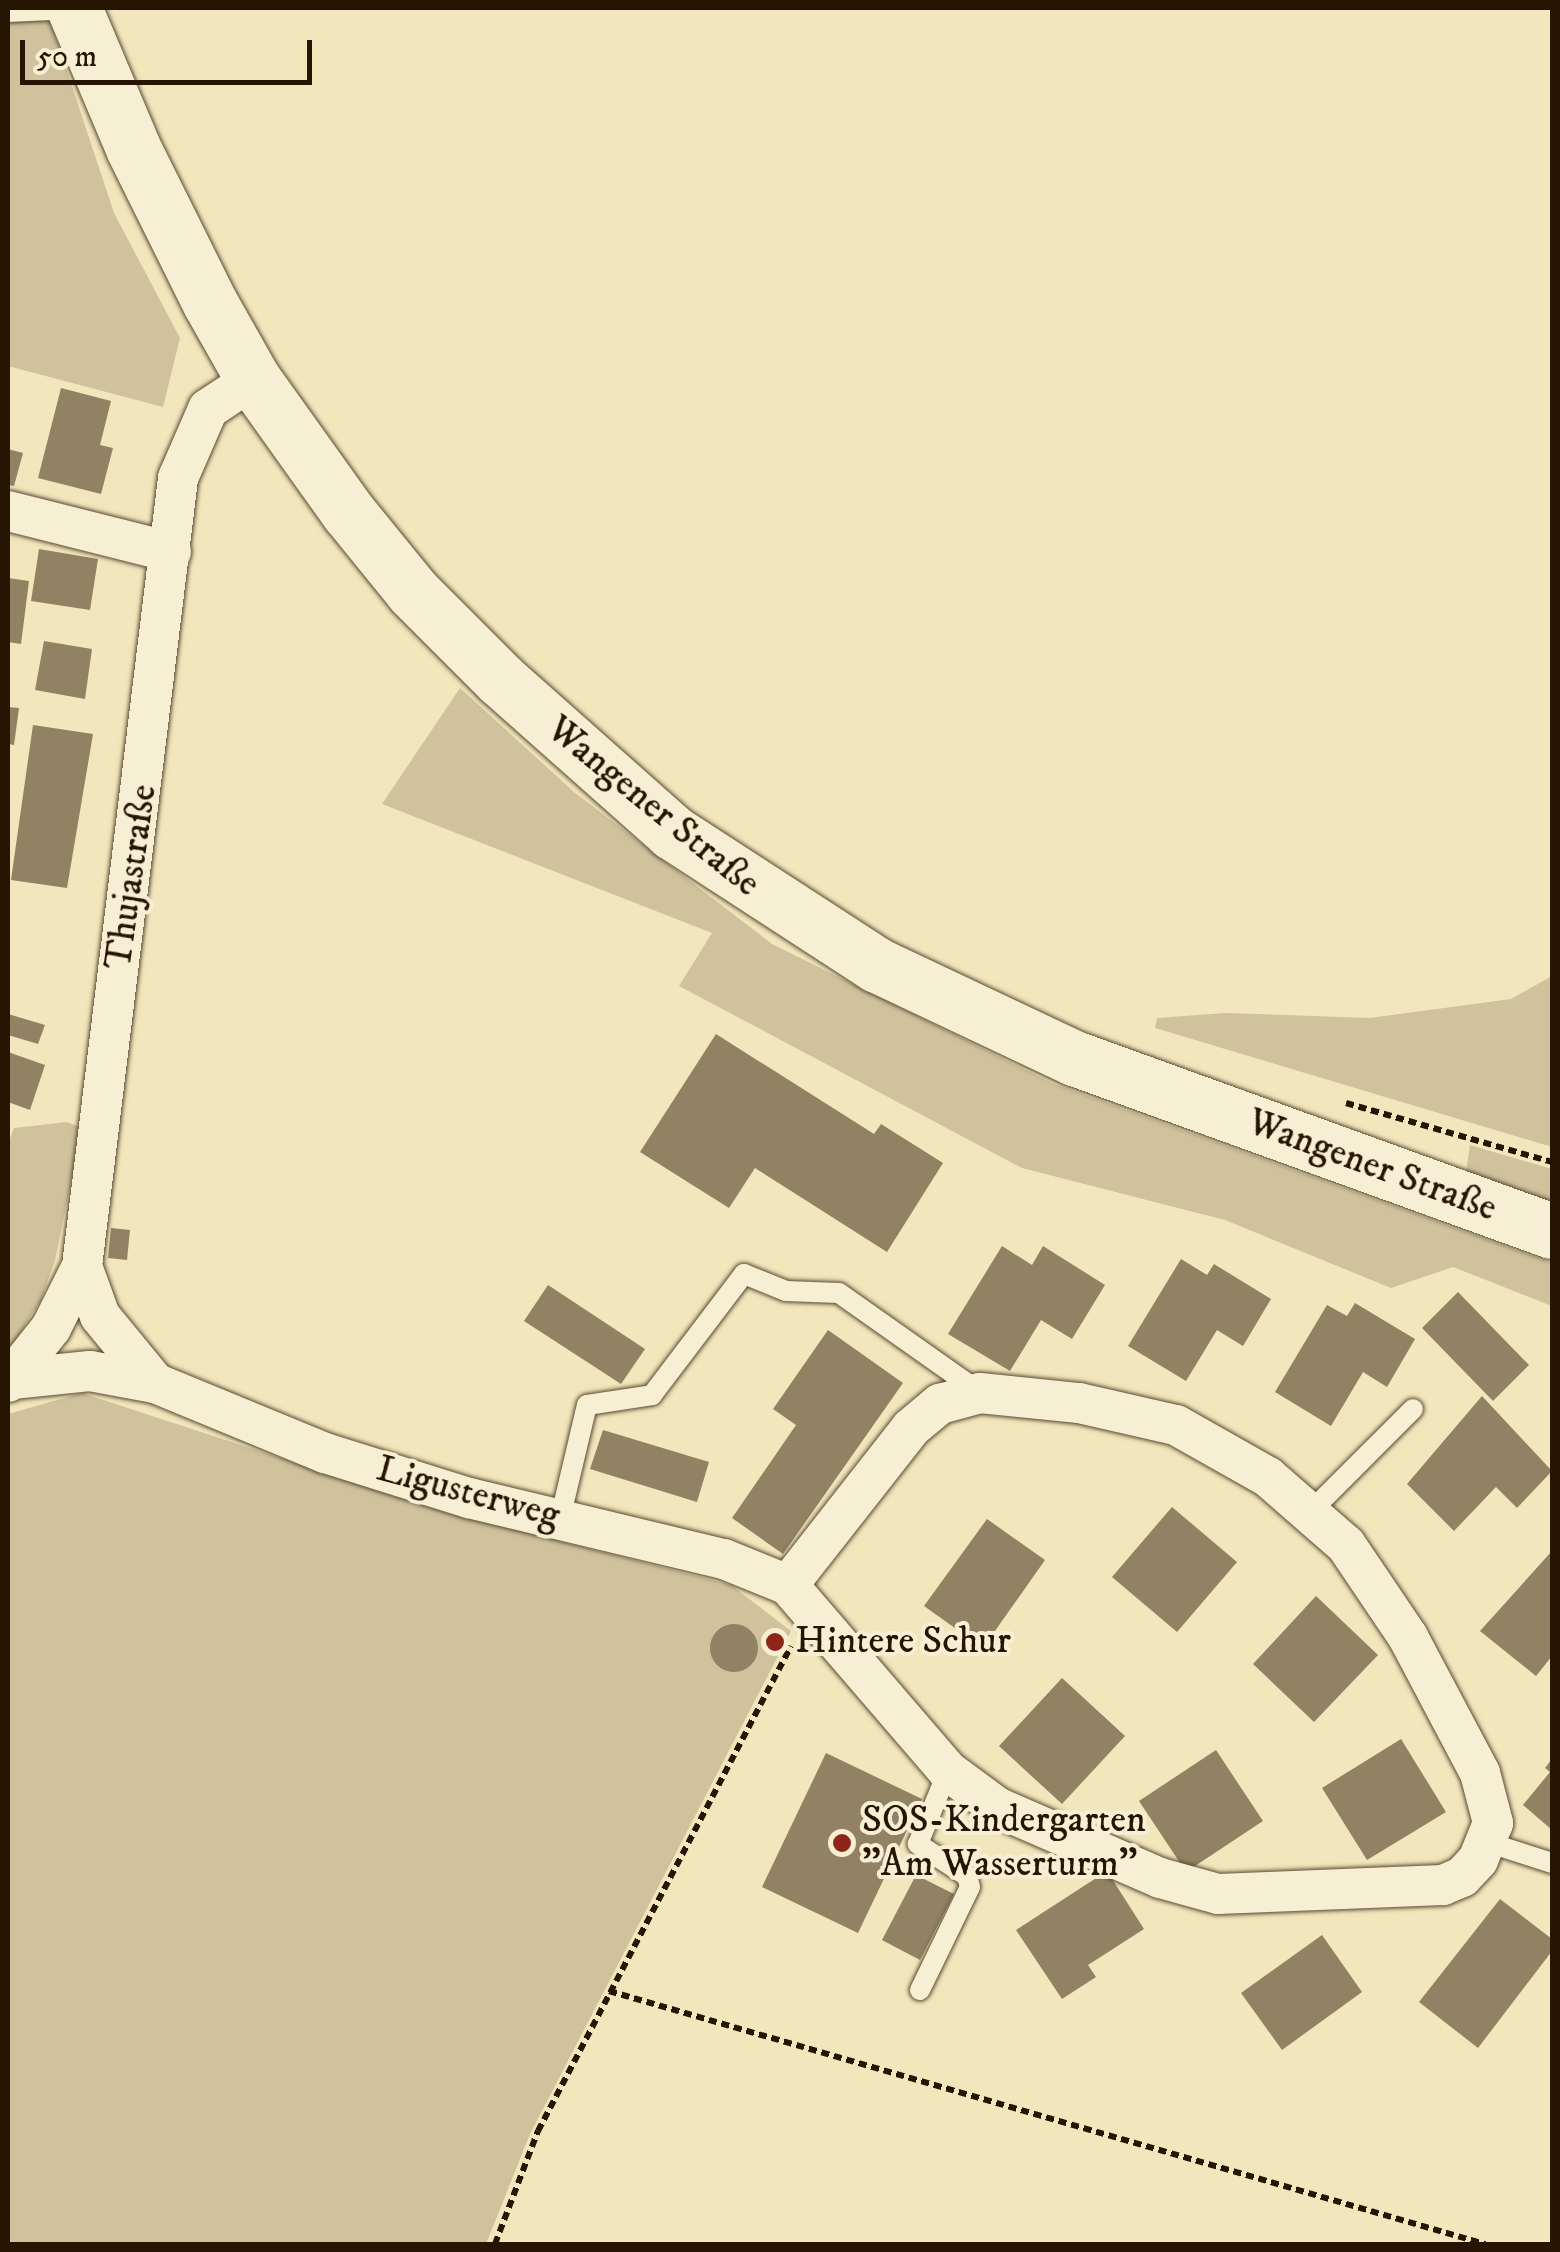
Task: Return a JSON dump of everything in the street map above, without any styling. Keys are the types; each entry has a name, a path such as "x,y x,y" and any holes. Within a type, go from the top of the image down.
{"main road":[{"name":"Wangener Straße","path":"74,8 133,148 253,379 413,592 595,768 758,893 877,965 1074,1058 1552,1231"}],"street":[{"name":"Thujastraße","path":"10,1380 51,1328 82,1266 178,478 199,422 219,400 253,379"},
{"path":"8,510 172,552"},
{"name":"Ligusterweg","path":"82,1266 100,1316 155,1383"},
{"name":"Ligusterweg","path":"10,1380 90,1371 155,1383 325,1454 560,1519 724,1559 800,1600"},
{"path":"980,1392 1079,1403 1176,1425 1268,1477 1309,1513 1346,1546 1460,1732 1490,1802 1487,1842 1462,1877 1444,1885 1218,1894 1160,1878 997,1807 948,1771 800,1600 911,1428 940,1404 980,1392"}],"lane":[{"path":"8,12 74,8"},
{"path":"560,1519 587,1405 652,1396 744,1274 786,1291 840,1294 980,1392"},
{"path":"1309,1513 1413,1409"},
{"path":"920,1990 970,1887 966,1876 918,1844 948,1771"},
{"path":"1487,1842 1552,1863"}],"path":[{"path":"495,2244 538,2131 800,1600"},
{"path":"609,1991 1485,2244"}],"shaded area":[{"path":"8,8 46,8 114,213 180,338 163,407 8,366"},
{"path":"460,688 574,792 772,944 1054,1084 1552,1263 1552,1306 1453,1267 1391,1288 1225,1220 1022,1168 679,986 712,933 382,804"},
{"path":"1552,976 1552,1147 1155,1028 1157,1018 1226,1013 1370,1018 1511,999"},
{"path":"67,1122 82,1128 55,1260 41,1300 8,1351 8,1144 14,1128"},
{"path":"1470,1145 1552,1169 1552,1209 1465,1179"},
{"path":"82,1393 445,1512 731,1585 791,1631 530,2134 486,2244 8,2244 8,1414"}],"building":[{"path":"61,388 111,401 100,445 113,448 101,494 38,478"},
{"path":"8,449 23,453 14,486 8,485"},
{"path":"39,549 98,559 90,610 31,601"},
{"path":"8,578 29,581 21,644 8,642"},
{"path":"44,641 92,649 85,699 35,690"},
{"path":"8,707 19,708 14,745 8,744"},
{"path":"33,725 93,734 67,888 11,880"},
{"path":"8,1014 45,1025 38,1044 8,1035"},
{"path":"716,1034 874,1134 881,1124 943,1163 887,1252 755,1168 729,1208 640,1152"},
{"path":"8,1052 45,1065 30,1110 8,1102"},
{"path":"111,1228 130,1230 127,1260 108,1258"},
{"path":"1002,1246 1032,1265 1043,1246 1105,1285 1072,1339 1041,1320 1010,1371 948,1334"},
{"path":"1181,1259 1207,1275 1214,1264 1271,1299 1243,1346 1217,1330 1186,1381 1128,1346"},
{"path":"548,1285 645,1349 621,1384 524,1321"},
{"path":"1458,1292 1529,1365 1493,1401 1422,1328"},
{"path":"1355,1303 1415,1339 1387,1387 1363,1372 1331,1426 1275,1392 1327,1305 1347,1316"},
{"path":"828,1330 903,1383 783,1554 732,1518 796,1425 773,1409"},
{"path":"1482,1396 1552,1471 1517,1508 1496,1487 1454,1531 1407,1484"},
{"path":"603,1430 709,1462 697,1502 590,1469"},
{"path":"1172,1507 1237,1562 1177,1632 1112,1577"},
{"path":"987,1519 1045,1560 983,1648 924,1606"},
{"path":"1552,1551 1552,1656 1536,1676 1480,1631"},
{"path":"1316,1596 1378,1655 1314,1722 1253,1664"},
{"path":"734,1624 751,1631 758,1648 751,1665 734,1672 717,1665 710,1648 717,1631"},
{"path":"1062,1678 1125,1736 1062,1804 999,1746"},
{"path":"1401,1739 1446,1812 1367,1860 1322,1788"},
{"path":"1216,1750 1263,1821 1186,1872 1139,1801"},
{"name":"SOS-Kindergarten \"Am Wasserturm\"","path":"826,1753 922,1799 858,1933 762,1887"},
{"path":"1552,1759 1552,1830 1523,1805 1550,1772 1545,1768"},
{"path":"1107,1871 1144,1929 1088,1965 1096,1977 1062,1999 1016,1930"},
{"path":"916,1875 954,1894 920,1960 882,1940"},
{"path":"1500,1899 1552,1939 1552,1951 1478,2048 1419,2002"},
{"path":"1322,1935 1362,1992 1282,2050 1241,1993"}],"place":[{"name":"Hintere Schur","path":"775,1642"},
{"name":"SOS-Kindergarten \"Am Wasserturm\"","path":"842,1843"}]}
